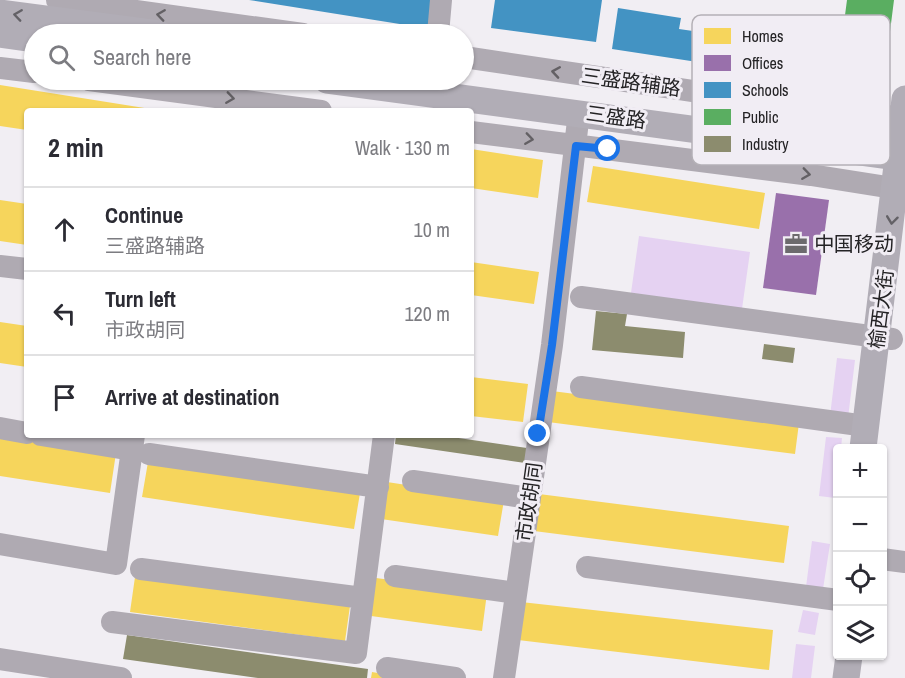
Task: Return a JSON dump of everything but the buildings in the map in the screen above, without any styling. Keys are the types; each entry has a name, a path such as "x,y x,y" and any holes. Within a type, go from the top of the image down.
{"main road":[{"path":"0,13 83,24"},
{"path":"0,34 24,38"},
{"name":"三盛路","path":"474,83 692,109"},
{"name":"三盛路","path":"373,90 423,101 692,120"},
{"name":"榆西大街","path":"869,441 885,338 900,190 903,134"},
{"name":"榆西大街","path":"885,338 905,245"},
{"path":"835,678 837,660"},
{"path":"846,678 848,660"}],"street":[{"path":"57,0 238,24"},
{"path":"439,24 441,0"},
{"name":"三盛路辅路","path":"474,58 692,91"},
{"path":"0,68 24,71"},
{"path":"153,90 296,108"},
{"name":"市政胡同","path":"504,678 552,345 579,112"},
{"path":"474,132 692,160"},
{"path":"730,165 811,175 900,190"},
{"path":"0,266 24,269"},
{"path":"581,297 885,338"},
{"path":"581,387 869,441"},
{"path":"0,428 24,432"},
{"path":"68,438 139,446 378,487"},
{"path":"112,622 356,653 384,438"},
{"path":"0,543 116,564 139,446"},
{"path":"413,481 529,498"},
{"path":"887,560 905,562"},
{"path":"587,567 833,599"},
{"path":"141,569 363,598"},
{"path":"395,576 516,593"},
{"path":"0,659 121,678"},
{"path":"387,669 455,678"}],"shaded area":[{"path":"639,236 750,252 742,309 631,293"},
{"path":"837,358 855,360 848,418 830,416"},
{"path":"826,437 842,438 841,444 833,444 833,498 819,496"},
{"path":"812,541 830,544 823,589 806,587"},
{"path":"803,610 819,613 815,635 798,632"},
{"path":"796,644 815,646 811,678 792,678"}],"place":[{"name":"中国移动","path":"796,244"}],"route":[{"path":"538,434 552,345 576,146 608,149"}]}
